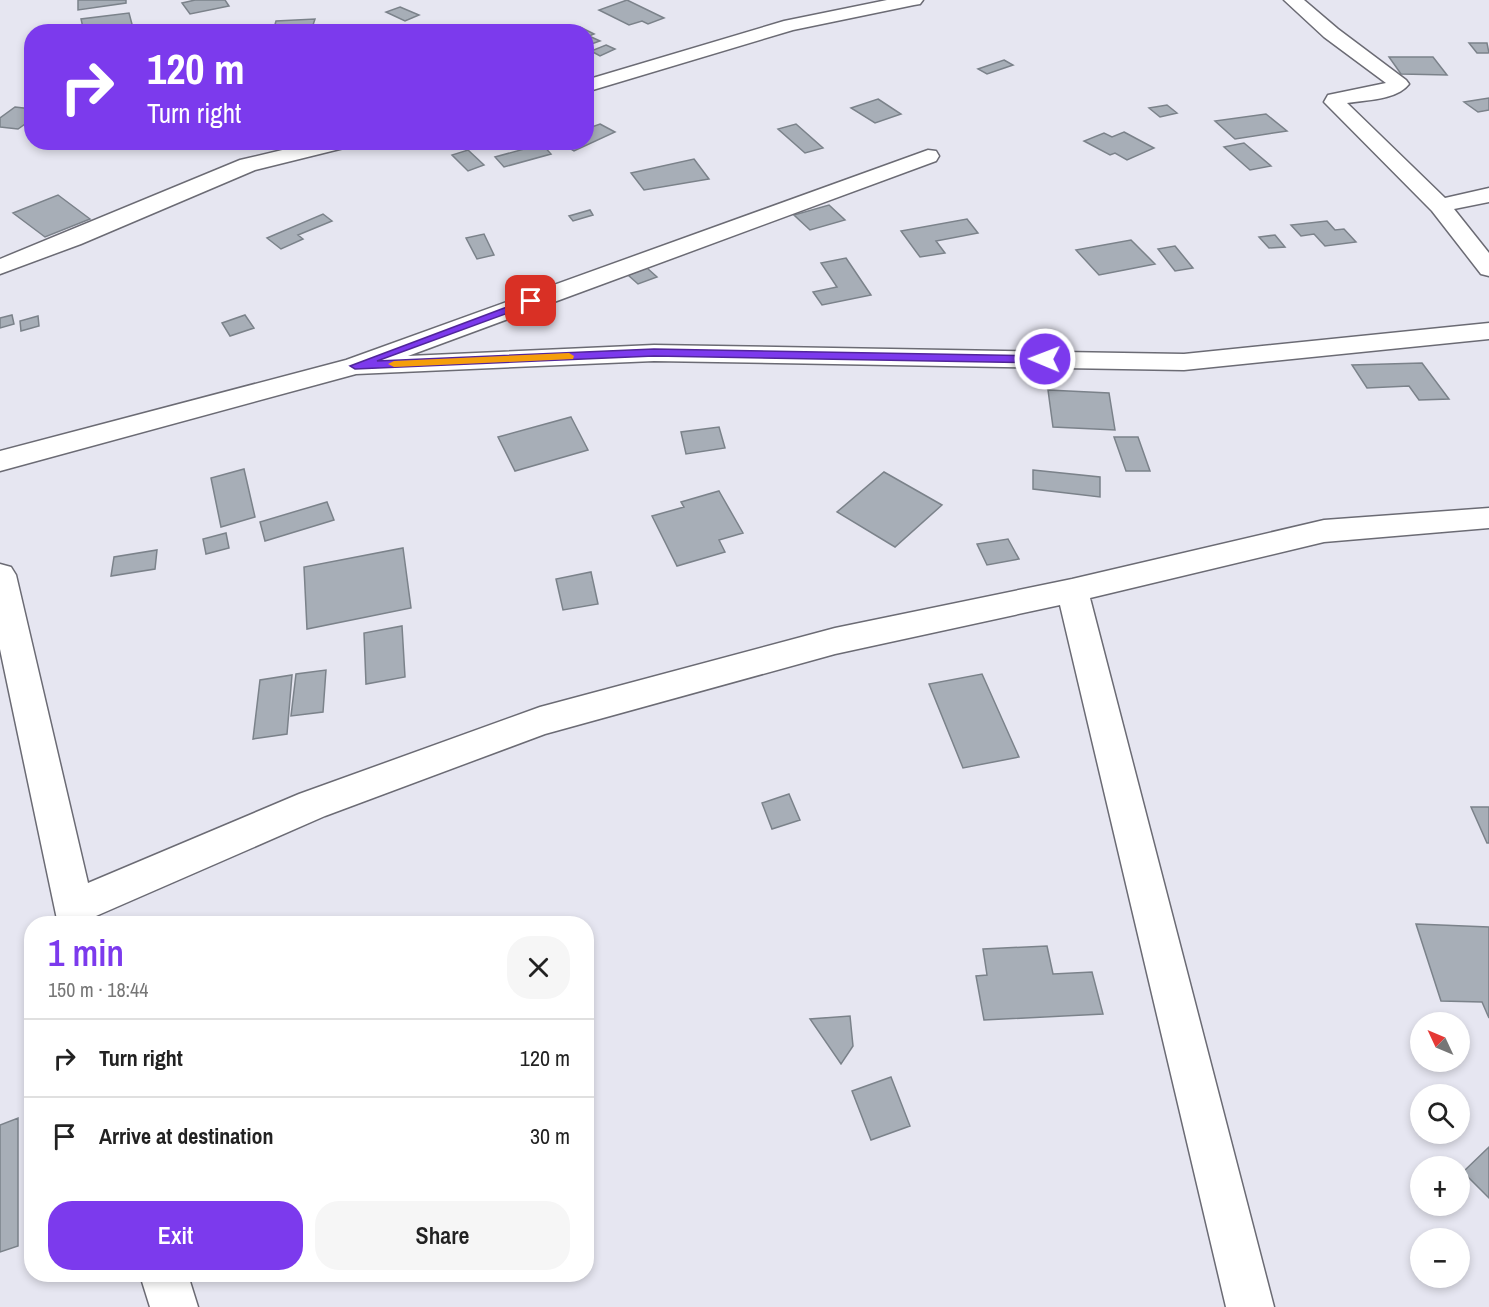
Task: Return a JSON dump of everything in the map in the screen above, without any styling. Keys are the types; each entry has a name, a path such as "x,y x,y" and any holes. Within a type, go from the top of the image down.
{"street":[{"path":"594,84 789,25 914,0"},
{"path":"1293,0 1330,33 1399,84 1388,90 1335,99 1334,102 1440,206 1489,269"},
{"path":"0,267 73,239 248,165 272,150"},
{"path":"248,165 311,150"},
{"path":"0,461 355,366 928,156"},
{"path":"1440,206 1489,195"},
{"path":"355,366 654,353 1184,362 1489,331"},
{"path":"0,575 77,916 312,805 540,721 835,641 1072,591 1324,531 1489,518"},
{"path":"1072,591 1250,1307"}],"building":[{"path":"78,0 126,0 126,3 78,10"},
{"path":"195,0 225,0 229,6 190,14 182,3"},
{"path":"627,0 664,18 648,24 642,21 629,25 599,10"},
{"path":"400,7 419,15 405,21 386,12"},
{"path":"129,13 132,24 82,24 81,19"},
{"path":"315,19 313,24 275,24 276,21"},
{"path":"1469,43 1487,43 1489,53 1477,53"},
{"path":"606,45 615,49 600,56 594,53 594,50"},
{"path":"1389,57 1433,57 1447,75 1401,74"},
{"path":"1004,60 1013,65 987,74 978,69"},
{"path":"1489,98 1489,110 1478,112 1464,102"},
{"path":"878,99 901,114 875,123 851,108"},
{"path":"1167,105 1177,113 1160,117 1149,108"},
{"path":"15,107 24,108 24,125 18,129 0,127 0,118"},
{"path":"1266,114 1287,131 1235,139 1215,121"},
{"path":"600,124 615,132 594,142 594,126"},
{"path":"796,124 823,148 805,153 778,129"},
{"path":"1124,132 1154,148 1127,160 1115,153 1110,155 1084,141 1104,133 1112,137"},
{"path":"1244,143 1271,166 1250,170 1224,147"},
{"path":"468,150 484,165 468,171 452,155"},
{"path":"520,150 547,150 551,154 504,167 495,157"},
{"path":"694,159 709,179 644,190 631,173"},
{"path":"58,195 90,219 45,237 13,213"},
{"path":"829,205 845,220 810,230 794,215"},
{"path":"590,210 593,215 573,221 569,216"},
{"path":"323,214 332,221 298,235 303,239 281,249 267,238"},
{"path":"967,219 978,233 936,241 945,253 920,257 901,231"},
{"path":"1327,221 1335,230 1344,229 1356,242 1325,246 1314,234 1301,236 1291,225"},
{"path":"484,234 494,255 477,259 466,238"},
{"path":"1275,235 1285,247 1269,248 1259,237"},
{"path":"1131,240 1155,264 1099,275 1076,250"},
{"path":"1175,246 1193,268 1175,271 1158,249"},
{"path":"846,258 871,295 822,305 813,292 837,287 821,263"},
{"path":"647,268 657,277 638,284 628,275"},
{"path":"12,315 14,324 0,328 0,318"},
{"path":"245,315 254,328 230,336 222,323"},
{"path":"38,316 39,326 21,331 20,321"},
{"path":"1422,363 1449,399 1419,400 1409,386 1367,388 1352,365"},
{"path":"1048,390 1109,393 1115,430 1053,427"},
{"path":"571,417 588,450 515,471 498,437"},
{"path":"719,427 725,448 686,454 681,432"},
{"path":"1114,437 1138,437 1150,471 1126,471"},
{"path":"244,469 255,517 221,527 211,478"},
{"path":"1033,470 1100,477 1100,497 1033,489"},
{"path":"884,472 942,505 895,547 837,512"},
{"path":"719,491 743,533 719,540 725,552 677,566 652,516 684,507 681,502"},
{"path":"327,502 334,520 265,541 260,522"},
{"path":"226,533 229,548 206,554 203,539"},
{"path":"1008,539 1019,559 987,565 977,544"},
{"path":"403,548 411,608 307,629 304,567"},
{"path":"157,550 155,569 111,576 114,557"},
{"path":"591,572 598,604 563,610 556,579"},
{"path":"402,626 405,677 366,684 364,633"},
{"path":"326,670 323,712 291,716 296,674"},
{"path":"982,674 1019,757 963,768 929,684"},
{"path":"292,675 287,734 253,739 260,680"},
{"path":"789,794 800,820 772,829 762,803"},
{"path":"1471,807 1489,807 1489,843 1487,843"},
{"path":"1416,924 1489,927 1489,1018 1482,1002 1441,1001"},
{"path":"1047,946 1053,974 1092,972 1103,1014 984,1020 976,976 987,975 983,949"},
{"path":"850,1016 853,1046 841,1064 810,1019"},
{"path":"891,1077 910,1126 871,1140 852,1091"},
{"path":"18,1118 18,1246 0,1252 0,1125"},
{"path":"1489,1147 1489,1198 1470,1179 1470,1165"}],"slow traffic":[{"path":"394,364 569,356"}],"route":[{"path":"531,301 355,366 654,353 1045,359"}]}
